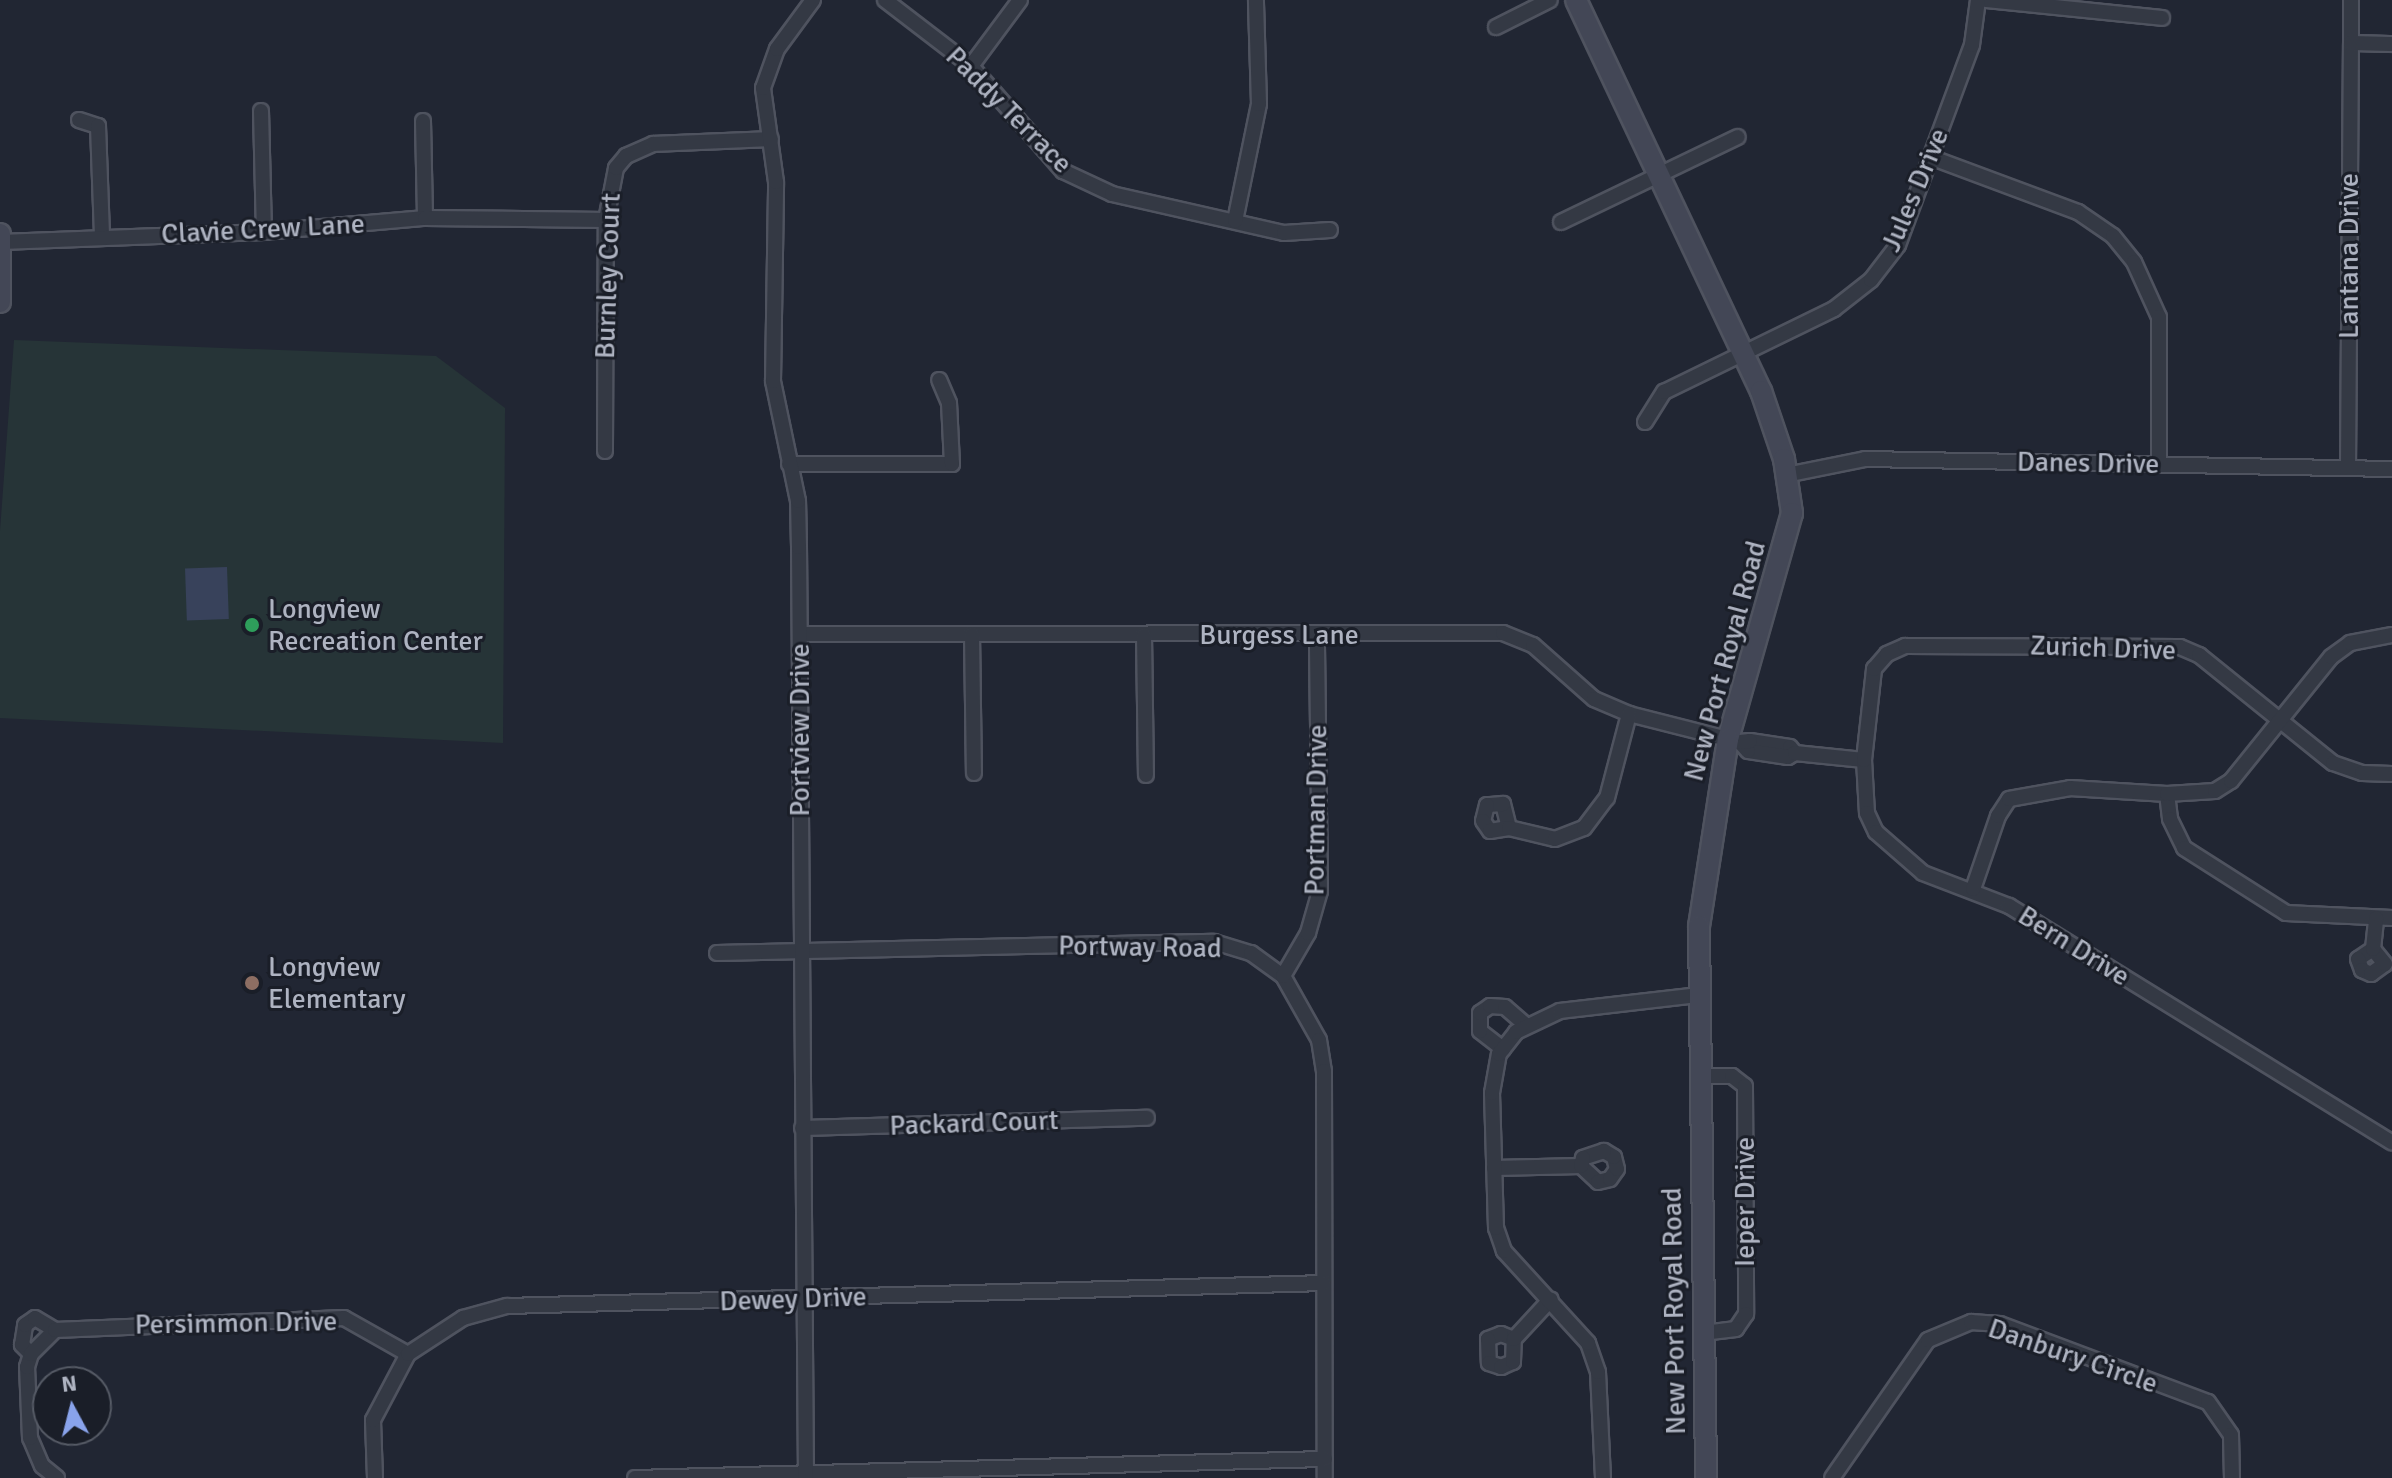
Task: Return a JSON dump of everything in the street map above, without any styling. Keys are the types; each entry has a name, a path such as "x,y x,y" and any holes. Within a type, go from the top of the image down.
{"street":[{"name":"Portview Drive","path":"806,1476 799,951 798,501 773,381 776,182 763,88 768,68 813,0"},
{"name":"Paddy Terrace","path":"885,0 971,66 1063,171 1112,194 1284,233 1330,230"},
{"path":"971,66 1020,0"},
{"path":"1235,221 1259,104 1256,0"},
{"path":"1496,27 1550,0"},
{"name":"New Port Royal Road","path":"1576,0 1744,355 1786,475 1792,513 1783,560 1757,626 1699,926 1706,1478"},
{"name":"Jules Drive","path":"1645,422 1664,392 1834,309 1871,280 1898,245 1972,45 1978,0"},
{"path":"1986,0 2162,18"},
{"name":"Lantana Drive","path":"2348,468 2351,0"},
{"path":"2351,43 2392,44"},
{"path":"261,111 264,232"},
{"path":"79,120 98,126 102,237"},
{"path":"423,121 425,218"},
{"path":"1561,222 1738,137"},
{"name":"Burnley Court","path":"605,451 606,220 616,168 639,149 771,139"},
{"path":"1930,157 2078,212 2113,236 2134,262 2159,317 2159,464"},
{"name":"Clavie Crew Lane","path":"1,238 264,232 425,218 606,220"},
{"path":"0,302 1,238"},
{"path":"789,464 952,464 949,403 939,380"},
{"name":"Danes Drive","path":"1786,475 1865,459 2392,469"},
{"name":"Burgess Lane","path":"800,634 1317,636 1503,633 1533,645 1594,699 1629,714 1734,741"},
{"path":"972,634 974,773"},
{"path":"1144,635 1146,775"},
{"path":"1973,889 1998,816 2009,799 2070,788 2167,794 2215,791 2231,781 2331,657 2350,643 2392,635"},
{"name":"Portman Drive","path":"1283,976 1308,933 1320,891 1317,636"},
{"name":"Zurich Drive","path":"1864,760 1874,669 1887,654 1924,643 2180,647 2199,655 2333,763 2362,773 2392,774"},
{"path":"1509,828 1555,839 1584,828 1607,798 1629,714"},
{"path":"1734,741 1790,747 1795,753 1864,760"},
{"name":"Bern Drive","path":"1864,760 1867,813 1876,832 1923,873 1973,889 2392,1143"},
{"path":"2167,794 2170,819 2184,848 2269,903 2307,918 2392,918"},
{"path":"2373,949 2376,918"},
{"name":"Portway Road","path":"717,953 1214,942 1251,953 1283,976 1319,1040 1324,1071 1325,1478"},
{"path":"1603,1478 1598,1372 1588,1343 1504,1251 1496,1228 1492,1093 1503,1049 1527,1026 1560,1011 1699,995"},
{"path":"1503,1049 1480,1031 1480,1013 1490,1006 1505,1007 1527,1026"},
{"name":"Ieper Drive","path":"1700,1076 1732,1076 1745,1086 1746,1314 1736,1329 1702,1333"},
{"name":"Packard Court","path":"802,1128 1147,1118"},
{"path":"1494,1168 1581,1166"},
{"name":"Dewey Drive","path":"375,1478 373,1420 408,1354 463,1318 507,1306 1324,1283"},
{"path":"1514,1339 1551,1299"},
{"name":"Persimmon Drive","path":"57,1478 42,1466 30,1438 31,1354 22,1345 25,1325 35,1318 55,1330 344,1318 408,1354"},
{"name":"Danbury Circle","path":"1832,1478 1928,1340 1971,1322 2000,1324 2208,1402 2231,1435 2232,1478"},
{"path":"31,1354 55,1330"},
{"path":"635,1478 1153,1471 1325,1459"}],"shaded area":[{"name":"Longview Recreation Center","path":"14,340 436,356 505,408 503,743 0,718 0,531"}],"water":[{"path":"227,567 229,619 187,620 185,568"}],"place":[{"name":"Longview Recreation Center","path":"252,625"},
{"name":"Longview Elementary","path":"252,983"}]}
